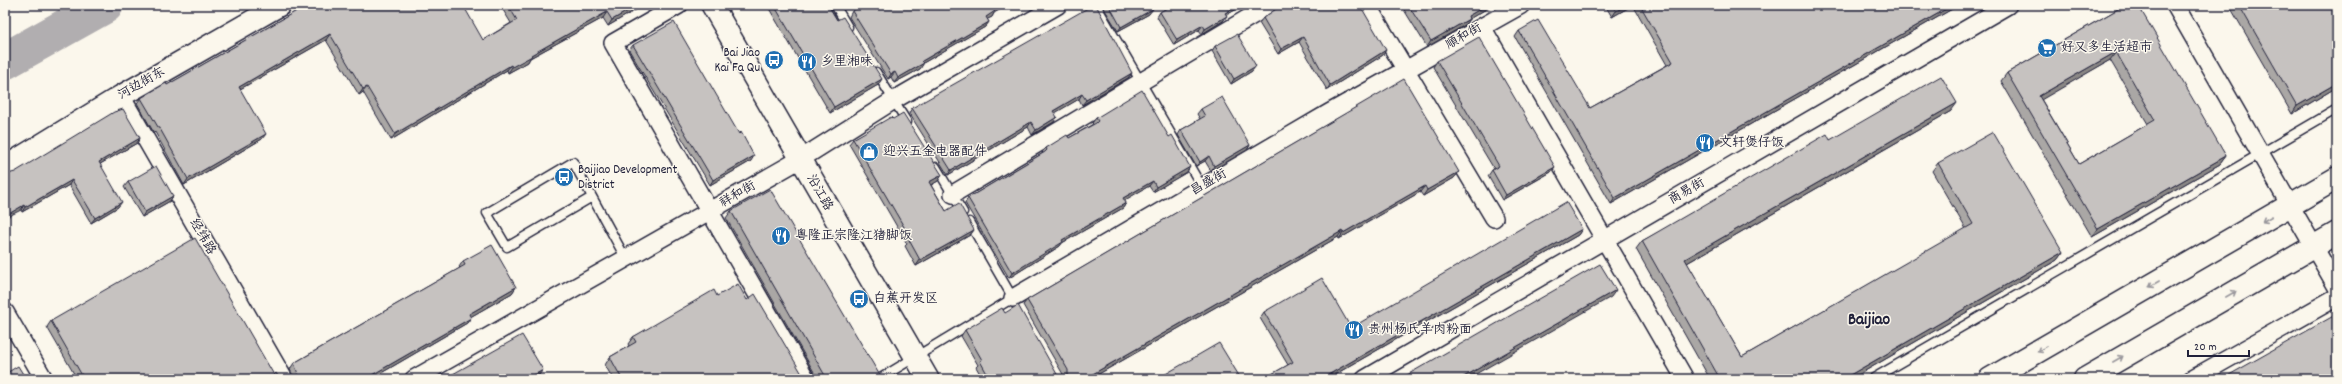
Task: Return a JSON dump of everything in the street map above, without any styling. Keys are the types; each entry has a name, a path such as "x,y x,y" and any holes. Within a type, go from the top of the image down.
{"highway":[{"path":"1990,379 2337,178"},
{"path":"2084,379 2337,233"}],"street":[{"name":"河边街东","path":"5,167 121,96 280,5"},
{"name":"沿江路","path":"712,5 800,160 928,379"},
{"name":"祥和街","path":"414,379 800,160 894,100 1058,5"},
{"path":"953,194 1270,5"},
{"path":"1367,5 1494,218"},
{"name":"順和街","path":"1406,70 1521,5"},
{"name":"商易街","path":"1366,379 2008,5"},
{"path":"2175,5 2337,287"},
{"path":"677,6 612,43 806,379"},
{"path":"1482,27 1606,239 1685,379"},
{"name":"昌盛街","path":"1015,302 1202,187 1406,70"},
{"name":"经纬路","path":"121,96 284,379"},
{"path":"2192,379 2337,297"},
{"path":"5,312 44,379"}],"lane":[{"path":"835,5 852,32"},
{"path":"1096,5 1140,83 1202,187"},
{"path":"872,66 911,127"},
{"path":"1872,379 2337,108"},
{"path":"879,379 1015,302 932,160"},
{"path":"592,197 507,247 487,213 572,162 592,197 626,259"}],"building":[{"path":"307,5 463,5 483,40 517,20 508,5 638,5 612,20 607,12 531,55 532,56 512,67 511,65 395,134 367,87 363,89 330,34 239,87 266,134 188,179 141,98 166,83 167,85"},
{"path":"774,5 828,5 837,20 843,17 882,79 834,107"},
{"path":"864,5 1003,5 986,17 989,22 922,61 924,63 898,78 895,72 891,74 852,11"},
{"path":"1093,5 1096,5 1132,73 1086,100 1082,94 1053,111 1057,117 1036,130 1031,122 951,170 912,108"},
{"path":"1109,5 1150,5 1153,9 1121,27"},
{"path":"1172,5 1239,5 1225,13 1227,16 1205,29 1203,25 1177,40 1160,12"},
{"path":"1282,5 1360,5 1386,50 1330,85 1303,37 1281,49 1263,18"},
{"path":"1408,5 1487,5 1468,16 1469,19 1431,41"},
{"path":"1612,5 1627,5 1616,11"},
{"path":"1640,5 1953,5 1615,198 1519,31 1538,20 1590,108 1673,62"},
{"path":"2125,5 2138,5 2226,156 2098,229 2007,73","holes":["2116,52 2155,120 2079,164 2039,96"]},
{"path":"2239,5 2337,5 2337,83 2297,106"},
{"path":"674,22 739,134 741,132 754,156 713,180 633,45"},
{"path":"1237,34 1256,66 1234,79 1215,46"},
{"path":"1479,37 1555,167 1506,195 1492,170 1499,166 1437,61"},
{"path":"1941,76 1957,103 1685,259 1742,357 1973,224 1938,163 1993,132 2063,252 1843,379 1720,379 1642,241 1827,134 1830,140"},
{"path":"1404,79 1459,172 1427,190 1425,186 1343,233 1342,231 1084,379 990,379 980,361 982,360 965,330 1002,308 1005,313 1018,305 1058,376 1065,378 1068,376 1068,370 1027,300"},
{"path":"1142,90 1169,137 1172,135 1190,167 1156,187 1153,181 1123,198 1126,203 1062,240 1063,242 1012,273 968,198 1045,152 1047,150 1046,148 1067,135 1069,138 1096,123 1098,121 1096,118"},
{"path":"1222,97 1250,145 1214,166 1209,156 1200,162 1181,130 1205,116 1201,109"},
{"path":"123,109 140,138 99,162 122,202 95,218 72,180 25,207 24,205 5,216 5,176 15,172 114,112"},
{"path":"903,113 942,175 929,182 946,211 959,203 974,230 920,260 909,240 911,239 853,139 891,117 893,119"},
{"path":"156,166 173,196 145,212 128,182"},
{"path":"770,189 882,379 827,379 731,211"},
{"path":"1566,202 1582,229 1321,379 1263,379 1293,362 1264,312 1322,278 1351,328"},
{"path":"195,238 274,375 276,373 280,379 240,379 237,374 229,379 84,379 51,321"},
{"path":"492,245 516,287 469,314 471,318 365,379 296,379 298,374 294,363 465,265 463,261"},
{"path":"1600,264 1616,290 1460,379 1400,379"},
{"path":"738,284 747,300 755,294 805,379 622,379 610,357 636,342 633,337 714,290 717,296"},
{"path":"2337,314 2337,376 2332,379 2222,379"},
{"path":"522,335 543,370 527,379 444,379"},
{"path":"1219,343 1241,379 1157,379"},
{"path":"18,366 26,379 5,379 5,374"}],"waterway":[{"path":"5,61 105,5"}],"place":[{"name":"好又多生活超市","path":"2047,48"},
{"name":"Bai Jiao Kai Fa Qu","path":"774,60"},
{"name":"乡里湘味","path":"807,62"},
{"name":"文轩煲仔饭","path":"1705,143"},
{"name":"迎兴五金电器配件","path":"869,152"},
{"name":"Baijiao Development District","path":"564,177"},
{"name":"粤隆正宗隆江猪脚饭","path":"781,236"},
{"name":"白蕉开发区","path":"859,299"},
{"name":"贵州杨氏羊肉粉面","path":"1354,330"}],"district":[{"name":"Baijiao","path":"1869,321"}]}
